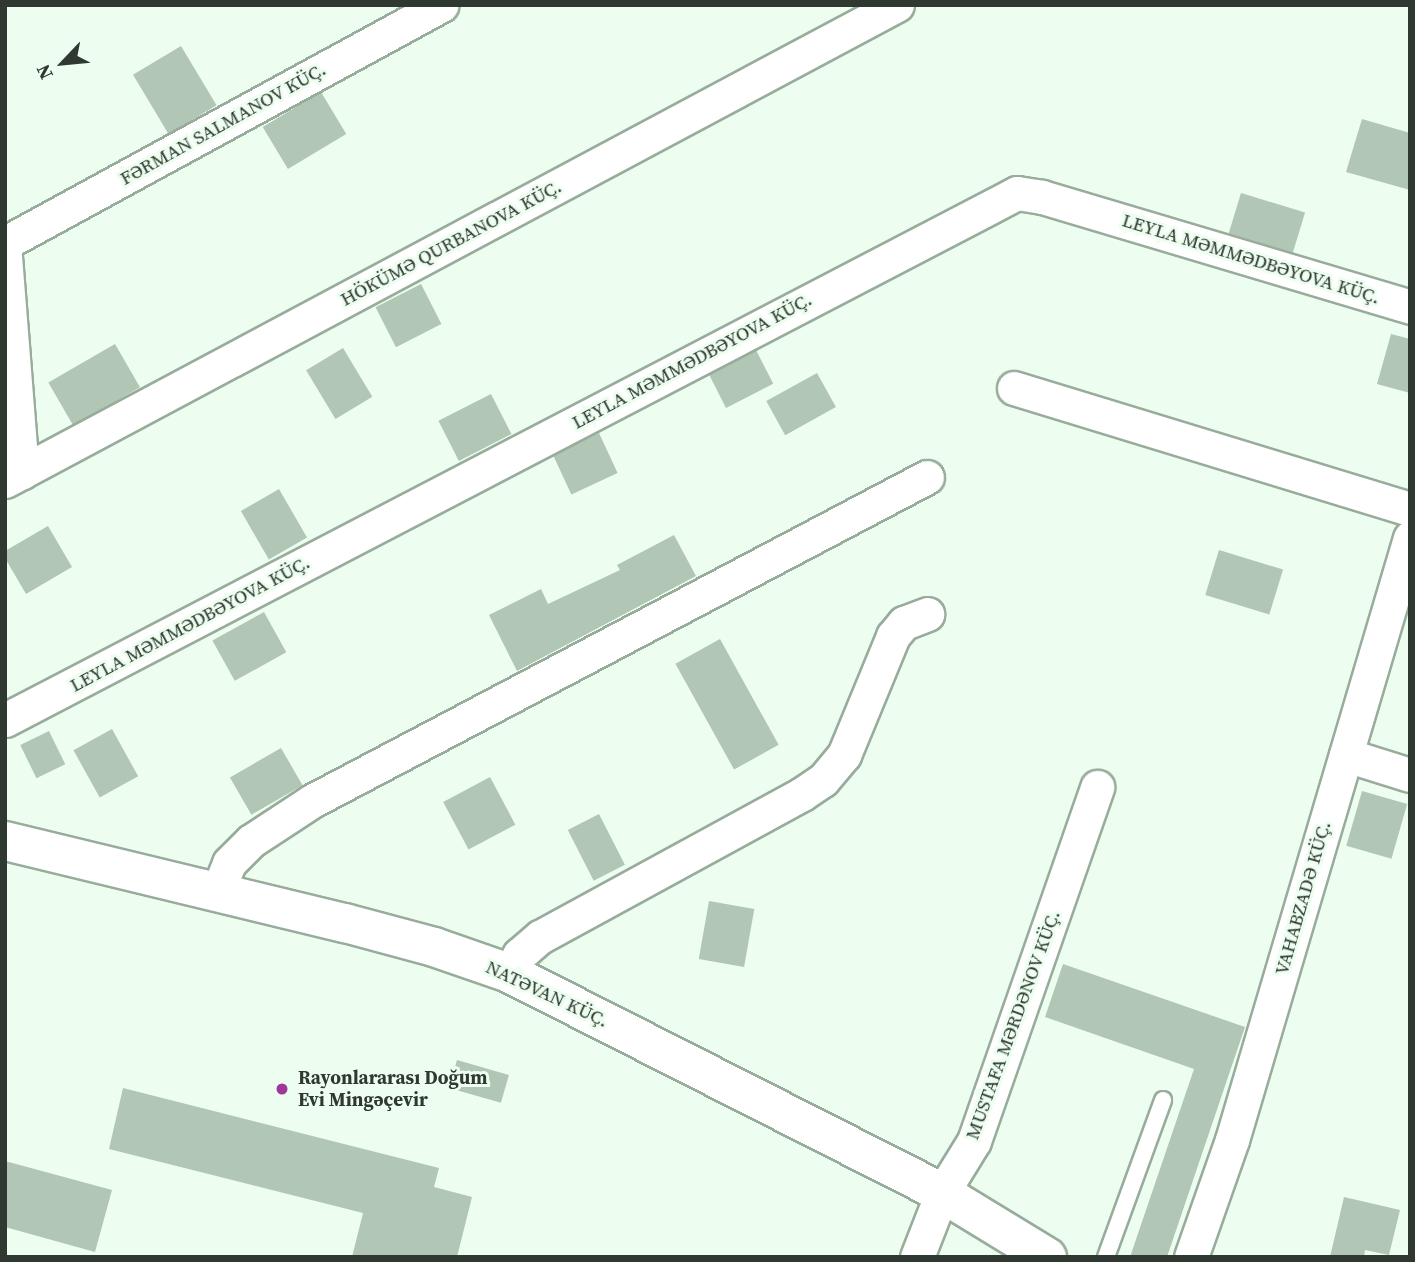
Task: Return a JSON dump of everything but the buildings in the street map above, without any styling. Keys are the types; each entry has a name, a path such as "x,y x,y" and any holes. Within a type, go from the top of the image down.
{"street":[{"name":"FƏRMAN SALMANOV KÜÇ.","path":"5,243 441,5"},
{"name":"HÖKÜMƏ QURBANOVA KÜÇ.","path":"13,476 897,5"},
{"name":"LEYLA MƏMMƏDBƏYOVA KÜÇ.","path":"5,720 1017,193 1042,197 1410,307"},
{"path":"5,256 13,476"},
{"path":"1014,388 1410,509"},
{"path":"217,892 229,863 251,841 312,801 927,477"},
{"name":"VAHABZADƏ KÜÇ.","path":"1191,1257 1232,1140 1410,538"},
{"path":"509,973 519,955 540,937 823,780 844,755 893,636 904,623 927,614"},
{"path":"1346,755 1410,775"},
{"name":"MUSTAFA MƏRDƏNOV KÜÇ.","path":"917,1257 942,1193 974,1141 1097,787"},
{"name":"NATƏVAN KÜÇ.","path":"5,841 408,940 509,973 942,1193 1047,1257"}],"lane":[{"path":"1106,1257 1163,1100"}],"place":[{"name":"Rayonlararası Doğum Evi Mingəçevir","path":"282,1089"}]}
